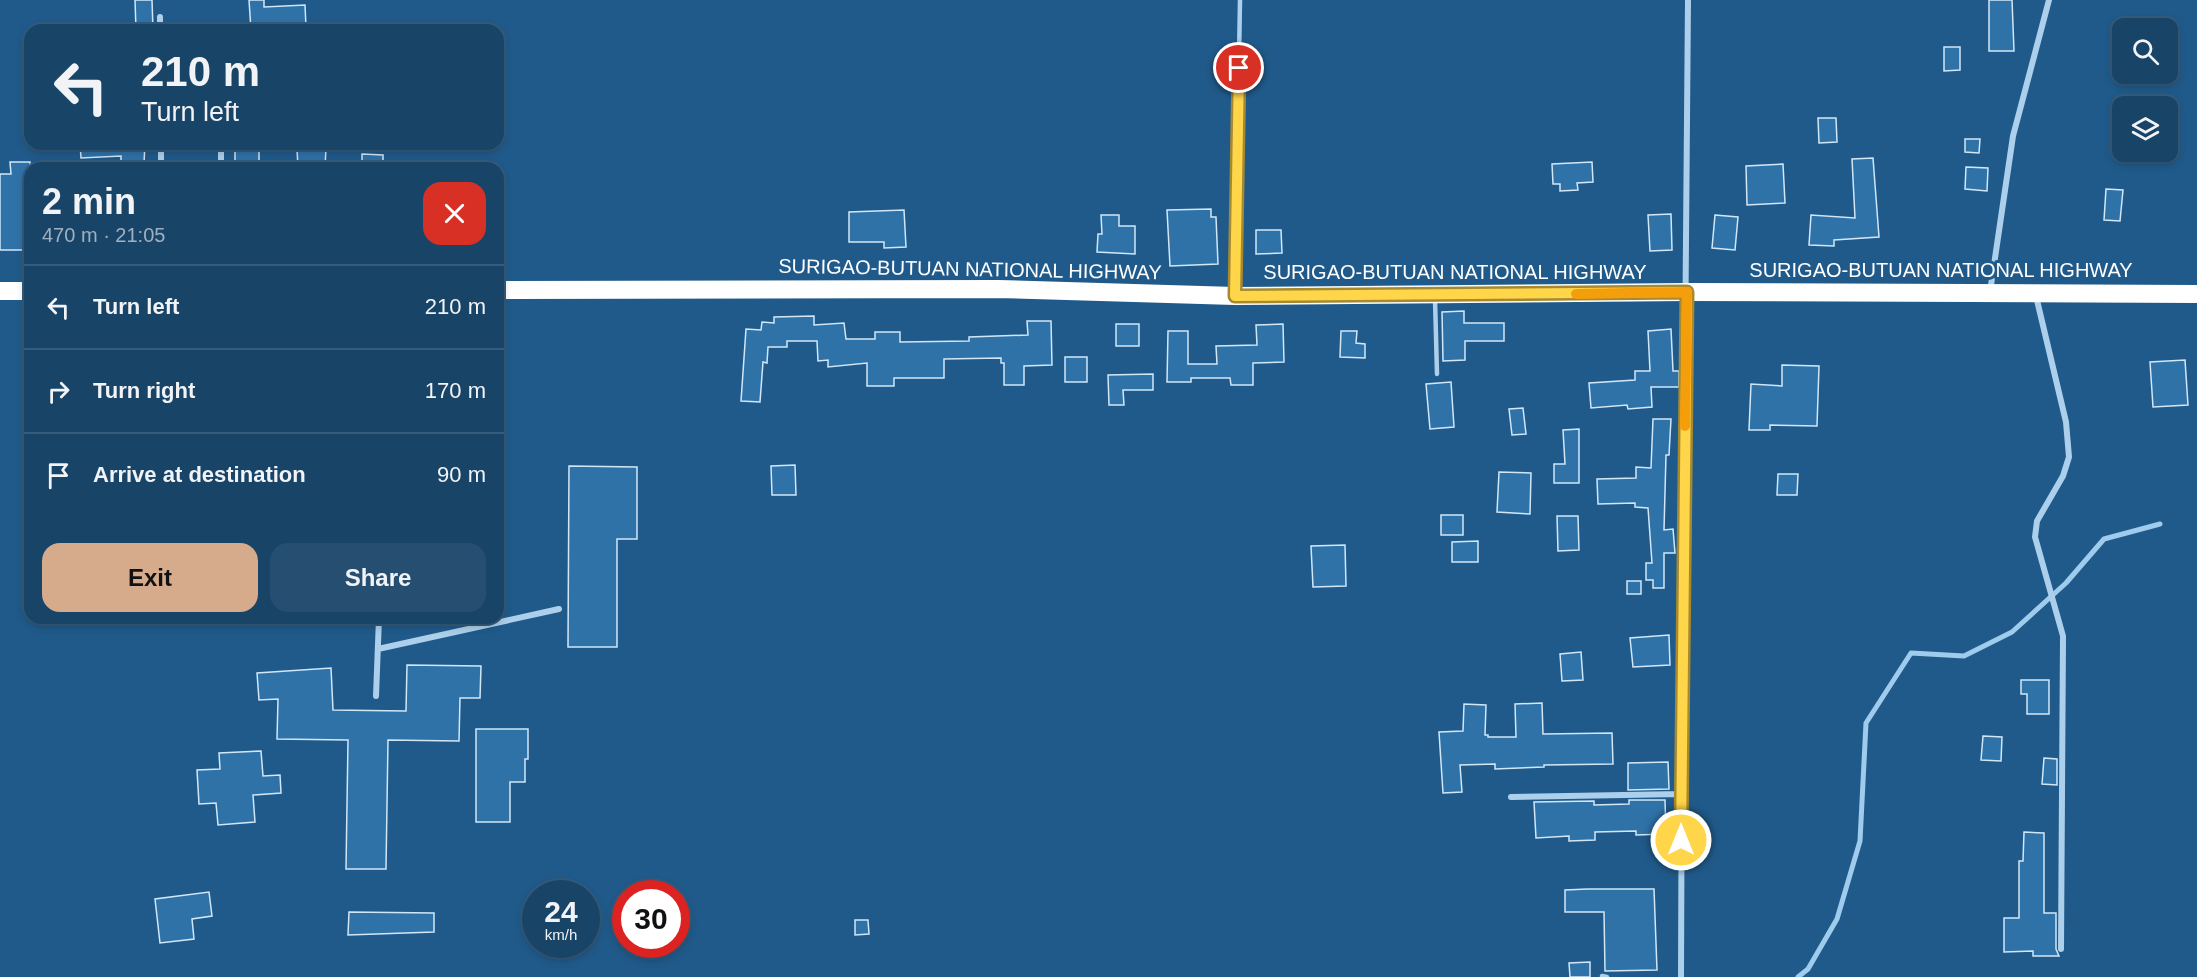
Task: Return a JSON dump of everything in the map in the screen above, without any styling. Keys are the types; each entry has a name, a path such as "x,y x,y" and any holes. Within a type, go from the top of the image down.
{"highway":[{"name":"SURIGAO-BUTUAN NATIONAL HIGHWAY","path":"504,290 998,289 1235,296 1687,292 2197,294"},
{"path":"0,291 24,291"}],"street":[{"path":"1681,977 1688,0"},
{"path":"1990,292 2013,136 2049,0"},
{"path":"160,17 160,24"},
{"path":"2035,292 2066,422 2069,457 2063,476 2037,521 2035,537 2063,636 2061,949"},
{"path":"504,621 559,609"},
{"path":"376,696 379,624"},
{"path":"378,649 491,624"},
{"path":"1511,797 1681,794"}],"lane":[{"path":"1235,296 1240,0"},
{"path":"1435,295 1437,374"},
{"path":"1602,976 1607,977"}],"building":[{"path":"135,0 152,0 153,24 136,24"},
{"path":"249,0 264,0 264,7 305,5 306,24 251,24"},
{"path":"1989,0 2012,0 2014,51 1989,51"},
{"path":"1944,47 1960,47 1960,70 1944,71"},
{"path":"1818,118 1836,118 1837,142 1819,143"},
{"path":"1965,139 1980,139 1979,153 1965,152"},
{"path":"80,150 145,150 144,162 121,162 121,156 81,158"},
{"path":"235,150 259,150 259,162 235,162"},
{"path":"297,150 326,150 325,162 298,162"},
{"path":"362,154 383,155 383,162 362,162"},
{"path":"1873,158 1879,237 1834,240 1834,246 1809,245 1811,215 1855,218 1852,159"},
{"path":"10,162 24,162 24,250 0,250 0,174 11,174"},
{"path":"1592,162 1593,182 1577,183 1578,190 1560,191 1560,184 1553,184 1552,164"},
{"path":"1783,164 1785,203 1747,205 1746,166"},
{"path":"1966,167 1988,168 1987,191 1965,189"},
{"path":"2106,189 2123,190 2120,221 2104,220"},
{"path":"1211,209 1211,217 1216,217 1218,264 1170,266 1167,210"},
{"path":"904,210 906,247 884,248 884,242 849,242 849,212"},
{"path":"1671,214 1672,250 1650,251 1648,215"},
{"path":"1101,215 1119,215 1119,226 1135,226 1135,254 1097,252 1098,234 1102,234"},
{"path":"1715,215 1738,217 1735,250 1712,248"},
{"path":"1256,230 1281,230 1282,253 1256,254"},
{"path":"1464,311 1464,323 1504,323 1504,341 1465,341 1465,360 1443,361 1442,312"},
{"path":"814,316 814,325 844,323 846,339 875,339 875,332 900,332 900,342 969,341 969,337 1028,335 1027,321 1051,321 1052,365 1024,366 1024,385 1004,385 1004,363 1001,363 1001,358 944,359 944,378 894,378 894,386 867,386 867,363 828,367 828,360 818,361 817,341 787,341 787,347 768,347 767,363 763,362 760,402 741,401 746,329 761,330 762,322 774,323 774,317"},
{"path":"1116,324 1139,324 1139,346 1116,346"},
{"path":"1283,324 1284,362 1253,363 1253,385 1231,385 1230,378 1191,378 1191,382 1167,382 1168,331 1188,331 1188,364 1217,364 1216,346 1257,345 1256,325"},
{"path":"1671,329 1673,371 1679,371 1679,387 1651,387 1652,407 1628,409 1627,405 1591,408 1589,383 1635,380 1635,371 1650,371 1648,331"},
{"path":"1341,331 1357,331 1356,343 1365,344 1365,358 1340,357"},
{"path":"1065,357 1087,357 1087,382 1065,382"},
{"path":"2185,360 2188,405 2153,407 2150,362"},
{"path":"1782,365 1819,366 1817,426 1770,425 1770,430 1749,430 1751,384 1782,386"},
{"path":"1153,374 1153,390 1123,390 1124,405 1109,405 1108,375"},
{"path":"1451,382 1454,427 1430,429 1426,384"},
{"path":"1523,408 1526,434 1512,435 1509,409"},
{"path":"1653,419 1671,419 1669,455 1666,455 1664,530 1673,529 1675,553 1664,553 1664,588 1653,588 1653,580 1646,580 1646,563 1652,563 1648,508 1635,507 1635,503 1598,504 1597,479 1636,478 1636,467 1651,468"},
{"path":"1579,429 1579,483 1554,483 1554,464 1565,464 1563,430"},
{"path":"795,465 796,495 772,495 771,466"},
{"path":"569,466 637,467 637,539 617,539 617,647 568,647"},
{"path":"1499,472 1531,473 1530,514 1497,512"},
{"path":"1778,474 1798,474 1797,495 1777,495"},
{"path":"1441,515 1463,515 1463,535 1441,535"},
{"path":"1557,516 1578,516 1579,550 1558,551"},
{"path":"1478,541 1478,562 1452,562 1452,542"},
{"path":"1345,545 1346,586 1313,587 1311,546"},
{"path":"1627,581 1641,581 1641,594 1627,594"},
{"path":"1669,635 1670,665 1633,667 1630,638"},
{"path":"1581,652 1583,680 1562,681 1560,654"},
{"path":"407,665 481,666 480,698 460,698 459,741 388,740 386,869 346,869 348,740 277,739 278,699 259,700 257,673 331,668 333,710 406,711"},
{"path":"2021,680 2049,680 2049,714 2027,714 2027,694 2021,694"},
{"path":"1542,703 1543,734 1612,733 1613,764 1544,765 1544,767 1495,769 1495,764 1460,765 1462,792 1443,793 1439,732 1463,731 1464,704 1486,705 1485,735 1488,737 1516,737 1515,704"},
{"path":"476,729 528,729 525,782 510,782 510,822 476,822"},
{"path":"1983,736 2002,737 2001,761 1981,760"},
{"path":"261,751 263,776 280,775 281,793 253,795 255,822 218,825 216,803 199,804 197,770 220,769 219,753"},
{"path":"2044,758 2057,759 2057,785 2042,784"},
{"path":"1668,762 1669,789 1628,790 1628,763"},
{"path":"1629,800 1665,800 1666,834 1636,835 1636,831 1595,832 1595,840 1569,841 1569,836 1536,838 1534,802 1594,801 1594,805 1629,804"},
{"path":"2024,832 2044,833 2044,913 2056,913 2056,949 2059,956 2033,956 2033,951 2004,952 2004,918 2019,918 2019,861 2023,861"},
{"path":"1654,889 1657,970 1605,971 1604,912 1565,912 1565,890"},
{"path":"209,892 212,916 192,919 194,939 160,943 155,899"},
{"path":"349,912 434,913 434,932 348,935"},
{"path":"855,920 868,920 869,934 855,935"},
{"path":"1590,962 1590,977 1570,977 1569,963"}],"waterway":[{"path":"1798,977 1808,969 1837,919 1860,841 1866,723 1911,653 1964,656 2012,632 2066,583 2104,539 2160,524"}],"slow traffic":[{"path":"1576,294 1687,292 1685,426"}],"route":[{"path":"1239,68 1235,296 1687,292 1681,840"}]}
